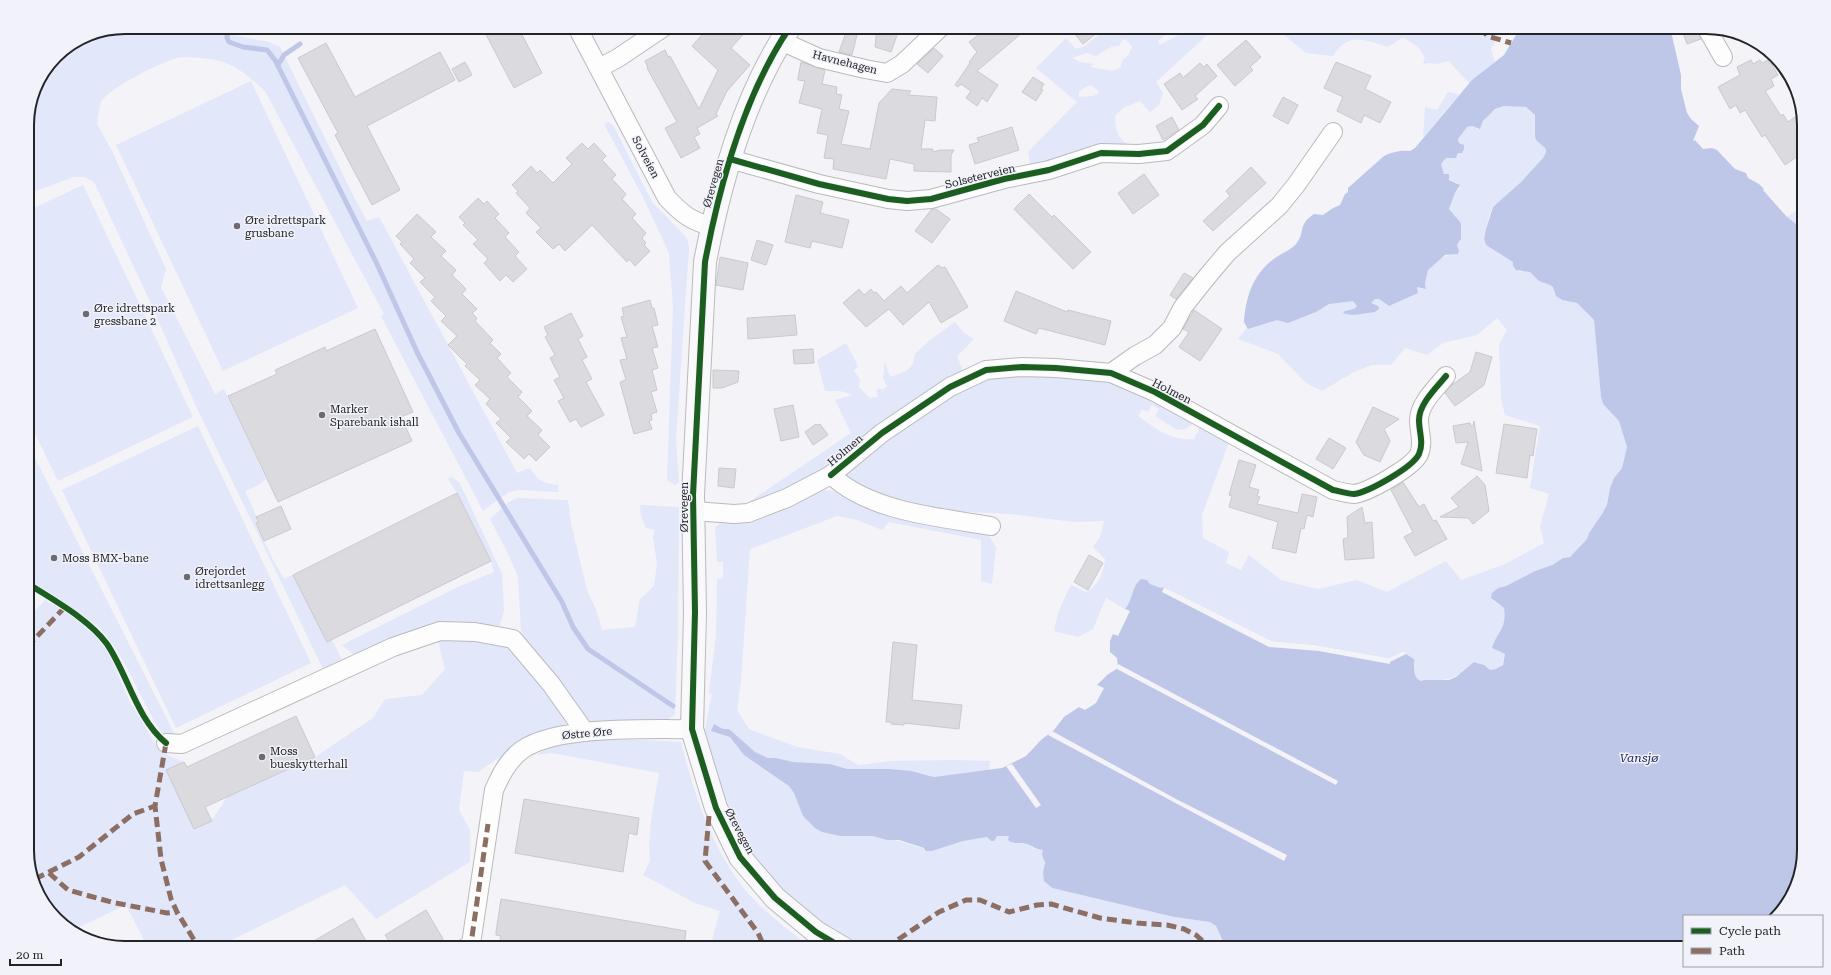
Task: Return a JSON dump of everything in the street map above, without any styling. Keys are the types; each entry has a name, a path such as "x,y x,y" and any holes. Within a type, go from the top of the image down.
{"street":[{"name":"Solveien","path":"581,34 667,198 680,212 693,221 712,227"},
{"path":"599,68 623,55 654,34"},
{"name":"Havnehagen","path":"786,34 819,58 887,73 902,64 934,34"},
{"name":"Ørevegen","path":"786,34 746,110 730,159 712,227 703,284 693,495 695,612 692,729 716,808 740,856 775,898 816,932 831,941"},
{"path":"1710,34 1723,57"},
{"name":"Solseterveien","path":"730,159 819,184 888,199 931,199 1004,179 1050,170 1101,153 1139,154 1167,151 1203,124 1219,106"},
{"path":"1111,374 1135,356 1155,345 1172,328 1183,307 1206,278 1227,253 1279,206 1296,185 1333,132"},
{"name":"Holmen","path":"694,510 734,514 748,513 787,498 831,475 882,433 950,387 986,370 1022,367 1056,368 1111,374 1155,392 1333,490 1353,494 1372,489 1387,481 1418,456 1421,445 1419,418 1426,400 1446,376"},
{"name":"Holmen","path":"831,475 843,486 859,495 894,508 991,526"},
{"path":"166,743 182,744 393,647 440,631 475,632 513,639 551,684 585,732"},
{"name":"Østre Øre","path":"474,941 488,824 494,790 503,771 517,754 529,746 555,736 585,732 692,729"}],"shaded area":[{"path":"119,34 233,34 269,42 280,47 367,221 379,217 517,473 530,468 535,476 541,481 558,485 558,492 518,490 509,492 483,511 381,316 384,314 265,91 257,83 238,69 223,62 203,58 182,57 170,60 149,70 126,82 107,95 101,102 97,124 112,151 166,269 161,287 215,394 224,389 266,479 257,486 245,491 259,522 256,524 284,579 293,575 327,642 332,640 342,660 324,671 195,404 147,295 94,182 84,177 74,177 34,191 34,119 37,101 49,74 74,49 101,37"},
{"path":"1100,34 1166,34 1158,41 1160,45 1180,34 1208,34 1156,82 1163,93 1159,105 1150,112 1140,101 1123,108 1115,116 1119,136 1130,146 1031,170 1028,152 1077,102 1036,68 1066,38 1076,49 1085,46","holes":["1126,39 1132,47 1129,54 1122,61 1121,67 1113,71 1090,67 1094,64 1080,62 1072,58 1087,53 1096,56 1111,47 1119,46 1122,40","1090,85 1098,90 1099,93 1093,96 1079,97 1079,91"]},
{"path":"1283,34 1481,34 1483,38 1486,34 1495,34 1495,43 1491,48 1495,62 1470,83 1449,61 1437,64 1423,64 1425,58 1420,50 1416,45 1403,37 1388,47 1364,40 1351,40 1339,48 1333,56 1306,53"},
{"name":"Øre idrettspark grusbane","path":"251,81 358,308 223,371 116,145"},
{"path":"1448,92 1459,94 1423,138 1425,107 1437,110"},
{"path":"1504,106 1518,106 1528,108 1532,111 1535,121 1536,138 1544,148 1545,153 1527,176 1502,201 1493,207 1484,236 1485,243 1513,262 1513,266 1520,272 1530,272 1539,281 1550,284 1553,287 1556,296 1562,300 1577,303 1594,320 1601,397 1603,404 1619,421 1627,447 1622,468 1614,478 1610,488 1607,505 1589,533 1587,539 1570,557 1563,558 1552,565 1535,571 1506,586 1502,586 1493,601 1504,608 1506,621 1501,630 1496,650 1505,654 1503,663 1499,669 1493,671 1489,670 1478,662 1447,679 1421,681 1416,676 1415,664 1404,651 1389,658 1316,645 1272,641 1164,587 1161,588 1150,584 1147,580 1134,588 1131,602 1125,609 1106,598 1093,629 1078,637 1057,632 1054,631 1057,619 1071,585 1086,592 1094,587 1100,578 1105,559 1093,547 1100,537 1104,521 1074,522 1010,514 945,511 898,502 858,485 845,473 846,468 978,379 1053,373 1117,381 1193,417 1192,425 1185,429 1177,430 1155,416 1159,409 1152,405 1148,412 1142,409 1138,416 1164,433 1178,438 1194,439 1201,425 1229,442 1202,515 1203,538 1229,552 1226,563 1241,570 1249,555 1281,580 1318,589 1357,580 1387,592 1446,561 1461,580 1505,564 1544,543 1540,527 1549,494 1530,488 1540,426 1505,415 1501,399 1499,345 1507,330 1497,318 1477,335 1443,343 1427,355 1405,348 1391,365 1372,365 1354,372 1322,391 1306,383 1278,354 1238,339 1247,328 1244,322 1246,305 1350,290 1379,299 1389,306 1418,292 1417,287 1423,289 1426,287 1426,274 1429,269 1438,260 1456,254 1457,245 1460,242 1461,223 1449,209 1455,193 1460,188 1458,183 1446,176 1441,164 1446,158 1456,158 1463,144 1459,143 1458,139 1467,127 1472,126 1478,129 1490,114 1496,109"},
{"path":"608,122 613,125 652,202 687,238 689,248 676,439 679,482 675,485 667,480 673,307 669,253 643,197 604,124"},
{"name":"Øre idrettspark gressbane 2","path":"83,185 193,417 58,481 34,431 34,208"},
{"path":"1797,210 1797,225 1787,217"},
{"path":"955,322 964,333 974,339 957,356 963,371 814,480 743,506 851,433 835,400 853,395 840,391 825,391 817,360 846,343 858,366 854,371 860,379 859,387 870,398 878,397 876,391 879,388 883,390 887,386 883,378 885,362 890,377 904,372 912,364 915,354 930,340"},
{"name":"Ørejordet idrettsanlegg","path":"198,426 311,663 176,728 62,490"},
{"name":"Moss BMX-bane","path":"34,456 176,737 169,737 161,732 126,665 110,640 100,628 34,583"},
{"path":"451,477 459,482 502,574 504,611 499,626 493,629 354,655 342,645 458,587 494,572 491,561 457,493 448,479"},
{"path":"830,490 977,531 989,536 996,547 992,584 981,581 981,540 889,522 882,530 857,520 837,516 750,549 741,681 737,710 749,729 797,747 840,754 858,765 891,761 990,761 989,770 934,777 921,773 894,840 932,851 963,841 988,837 995,838 997,836 1006,835 1030,845 1035,849 1043,850 1044,881 1052,888 1174,917 1210,922 1216,926 1223,941 846,941 818,924 776,886 748,850 729,816 704,735 712,694 709,693 716,635 717,579 723,578 723,562 717,562 715,528 719,524 757,516 817,491"},
{"path":"518,498 568,500 571,524 588,593 596,609 602,630 635,627 640,599 654,586 657,563 653,537 655,530 646,528 641,516 640,505 679,507 678,632 675,715 666,720 654,719 590,724 572,706 547,664 527,642 521,631 518,576 490,519 509,502"},
{"path":"45,600 75,618 99,637 109,653 130,703 157,747 169,756 184,762 212,820 227,797 315,757 373,718 385,699 422,695 445,669 438,641 468,638 497,643 520,655 568,719 565,725 533,734 478,772 464,771 459,810 470,830 470,862 376,919 345,885 229,941 144,941 126,905 77,928 65,918 49,901 39,879 34,856 34,612"},
{"path":"584,740 642,740 681,742 698,801 714,840 724,858 747,892 778,922 802,941 712,941 720,911 695,903 643,875 650,861 649,846 651,820 659,773 552,753 537,755 547,748 565,742"}],"water":[{"name":"Vansjø","path":"1517,34 1672,34 1681,75 1681,89 1687,113 1699,126 1693,141 1695,140 1703,149 1712,148 1717,150 1735,169 1746,173 1748,178 1759,184 1787,217 1797,225 1797,850 1794,874 1788,890 1782,901 1769,915 1683,915 1683,941 1223,941 1216,926 1210,922 1174,917 1052,888 1044,881 1043,872 1045,863 1042,855 1043,850 1027,844 1010,842 1008,840 1009,836 997,836 994,841 991,841 987,837 963,841 932,851 926,851 924,848 899,840 887,840 873,836 840,836 822,832 815,828 803,816 794,793 789,786 744,755 730,737 711,731 714,724 723,729 729,729 755,752 768,758 776,758 793,762 830,764 847,769 889,769 911,771 934,777 1002,768 1026,756 1042,739 1054,730 1064,717 1079,707 1085,710 1096,703 1104,688 1097,685 1107,675 1118,668 1117,658 1110,652 1110,641 1113,634 1118,636 1130,611 1125,609 1138,582 1141,579 1147,580 1150,584 1161,588 1164,587 1272,641 1316,645 1389,658 1404,651 1414,659 1414,672 1416,677 1421,681 1449,680 1456,677 1474,662 1484,665 1490,670 1496,669 1503,665 1505,654 1492,648 1503,625 1505,615 1504,608 1491,598 1492,593 1498,588 1506,586 1535,571 1552,565 1563,558 1570,557 1587,539 1589,533 1607,505 1610,488 1614,478 1622,468 1627,447 1619,421 1603,404 1601,397 1594,320 1577,303 1562,300 1556,296 1553,287 1539,281 1530,272 1516,270 1513,266 1513,262 1486,245 1484,239 1493,207 1520,183 1543,158 1546,152 1545,148 1536,140 1535,115 1526,107 1504,106 1495,109 1483,121 1480,129 1472,126 1467,127 1458,139 1459,143 1464,145 1462,153 1458,153 1456,158 1446,158 1441,164 1444,174 1449,174 1449,180 1460,185 1455,193 1449,209 1461,223 1461,239 1457,245 1459,251 1458,254 1445,255 1428,270 1425,283 1426,289 1417,287 1418,293 1389,306 1379,299 1375,299 1371,303 1378,306 1379,309 1375,312 1355,315 1343,313 1354,309 1357,306 1353,301 1329,304 1316,312 1288,323 1277,320 1248,329 1244,322 1249,295 1256,278 1267,264 1296,244 1301,236 1305,222 1314,214 1323,215 1340,205 1345,194 1348,192 1348,188 1384,156 1390,153 1410,151 1415,148 1472,80 1504,55"}],"pier":[{"path":"1164,587 1272,641 1316,645 1389,658 1404,651 1406,654 1390,662 1390,664 1319,651 1269,647 1162,592"},
{"path":"1118,664 1338,781 1336,785 1117,669"},
{"path":"1052,731 1176,799 1287,855 1284,861 1048,735"},
{"path":"1012,764 1041,805 1036,808 1006,766"}],"building":[{"path":"486,34 522,34 542,73 514,88"},
{"path":"703,34 744,34 731,48 750,65 727,91 716,114 718,116 697,128 700,134 694,137 700,148 681,158 665,128 677,122 647,68 645,61 665,50 668,57 670,56 699,109 718,70 692,46"},
{"path":"845,34 857,34 852,55 839,52"},
{"path":"876,34 897,34 891,52 875,47"},
{"path":"979,34 1021,34 977,71 998,85 987,102 982,98 977,106 966,98 971,91 961,84 958,87 955,85 977,52 969,42"},
{"path":"1075,34 1095,34 1083,44"},
{"path":"1683,34 1699,34 1701,39 1687,44"},
{"path":"1246,40 1261,57 1250,67 1253,70 1235,86 1217,65"},
{"path":"326,43 355,97 440,52 455,80 367,126 400,190 372,205 335,135 338,133 298,58"},
{"path":"934,48 943,56 928,73 917,64"},
{"path":"1751,60 1753,64 1760,60 1762,63 1768,60 1778,75 1771,79 1774,86 1765,91 1781,116 1783,114 1788,122 1796,116 1797,119 1797,157 1785,165 1765,135 1762,137 1745,110 1740,113 1736,105 1730,109 1718,87 1740,75 1737,67"},
{"path":"465,62 472,75 459,82 452,69"},
{"path":"801,62 825,70 822,84 837,87 836,94 842,95 839,109 849,111 841,144 870,149 879,103 892,89 911,91 908,95 937,97 935,121 925,120 921,149 933,149 933,152 940,150 954,150 951,155 951,172 914,171 914,164 890,159 886,179 833,169 834,159 824,158 828,135 817,133 822,109 799,103 805,81 798,80"},
{"path":"1336,62 1371,76 1365,89 1391,102 1380,123 1364,115 1361,123 1337,111 1343,97 1324,88"},
{"path":"1200,63 1204,67 1207,64 1217,76 1195,96 1198,99 1182,110 1164,84 1180,73 1183,78"},
{"path":"1033,77 1044,84 1041,89 1043,90 1036,101 1022,92"},
{"path":"1283,97 1298,105 1288,124 1273,116"},
{"path":"1172,117 1179,130 1163,140 1156,126"},
{"path":"1012,127 1019,150 975,164 969,145 979,142 977,138"},
{"path":"582,143 588,149 594,143 606,156 602,160 616,175 612,179 626,194 622,199 636,214 632,218 646,233 642,238 646,243 644,245 650,251 635,266 629,259 627,262 592,225 565,251 559,244 553,249 536,232 541,228 526,213 530,208 516,193 518,191 512,185 531,166 537,173 540,170 553,183 572,164 566,158"},
{"path":"1251,167 1266,183 1213,231 1203,221 1230,196 1226,191"},
{"path":"1144,174 1159,195 1133,214 1118,193"},
{"path":"1029,194 1052,217 1054,215 1091,252 1073,269 1014,209"},
{"path":"796,195 823,202 820,213 849,220 842,248 812,241 810,248 785,242"},
{"path":"478,198 484,204 487,201 499,214 495,218 509,233 505,237 519,252 515,256 527,269 513,282 506,275 500,281 484,263 488,259 473,244 478,240 463,225 465,223 459,217"},
{"path":"936,209 950,219 932,243 915,231 931,210"},
{"path":"417,214 436,232 431,237 446,251 441,256 456,270 452,275 466,289 462,294 477,309 472,313 477,318 475,321 493,340 490,343 501,354 497,358 511,373 507,377 522,392 518,397 532,411 527,416 542,430 538,435 550,447 536,461 529,454 524,459 506,442 511,438 496,423 501,419 486,404 490,399 475,385 480,380 465,366 467,364 448,345 457,336 441,321 446,316 431,301 435,297 420,282 425,278 410,263 414,259 400,244 402,242 396,236"},
{"path":"757,240 773,245 766,265 751,260"},
{"path":"720,257 748,263 743,290 716,285"},
{"path":"938,265 942,268 945,267 968,307 941,323 929,302 903,325 889,309 866,327 843,303 859,289 864,295 871,289 884,301 901,286 907,293"},
{"path":"1184,273 1193,278 1176,299 1170,295"},
{"path":"1016,291 1067,312 1068,310 1111,321 1105,345 1039,328 1036,334 1004,321"},
{"path":"650,300 652,308 654,308 658,325 652,326 658,347 652,348 658,368 652,370 657,390 651,392 657,412 651,414 652,420 649,421 652,429 634,434 620,382 626,380 620,360 627,359 621,338 627,337 621,317 624,316 622,308"},
{"path":"1194,310 1222,329 1200,361 1179,347 1189,332 1183,329"},
{"path":"571,313 583,336 578,339 587,357 582,360 592,379 586,382 604,415 581,427 576,419 570,422 558,401 564,398 554,380 560,377 550,358 555,355 545,337 548,335 544,327"},
{"path":"795,315 797,335 748,339 747,318"},
{"name":"Marker Sparebank ishall","path":"375,329 413,412 401,417 412,441 278,502 228,396 277,374 275,370 325,347 326,351"},
{"path":"813,349 814,363 794,364 793,350"},
{"path":"1476,352 1492,357 1484,385 1455,406 1445,393 1452,385 1470,372"},
{"path":"713,370 739,371 738,382 722,388 713,388"},
{"path":"793,405 799,437 781,441 774,409"},
{"path":"1373,407 1399,419 1384,429 1390,441 1380,462 1364,455 1356,442"},
{"path":"1474,421 1482,471 1461,464 1468,442 1456,443 1453,426 1470,423 1471,426 1473,426"},
{"path":"816,424 820,424 828,435 813,445 805,432"},
{"path":"1504,424 1537,429 1533,456 1530,455 1527,478 1496,473"},
{"path":"1329,438 1346,448 1333,469 1316,459"},
{"path":"1239,460 1256,465 1249,487 1259,490 1257,496 1260,497 1257,504 1298,513 1302,494 1317,497 1313,517 1307,515 1304,529 1301,528 1296,553 1272,548 1278,522 1229,507 1232,496 1229,495"},
{"path":"719,468 736,469 734,488 718,486"},
{"path":"1477,476 1485,485 1489,511 1473,524 1468,518 1440,517 1459,507 1451,498"},
{"path":"1403,482 1419,507 1424,504 1433,521 1436,520 1447,539 1415,556 1404,537 1413,532 1391,490"},
{"path":"457,493 491,561 327,642 293,575"},
{"path":"281,506 291,529 264,541 256,523 259,522 256,517"},
{"path":"1362,507 1365,523 1372,522 1374,558 1345,560 1343,539 1348,538 1347,517"},
{"path":"1089,555 1103,563 1088,590 1074,582"},
{"path":"893,642 917,645 912,700 962,705 959,729 904,723 904,725 891,724 891,722 886,722"},
{"name":"Moss bueskytterhall","path":"296,716 315,757 205,807 212,821 194,829 166,770 184,762 187,767"},
{"path":"524,799 639,818 637,835 629,833 623,872 515,853"},
{"path":"501,899 686,931 685,941 500,941 501,936 496,935"},
{"path":"426,910 443,939 440,941 389,941 385,935"},
{"path":"353,918 366,941 314,941"}],"waterway":[{"path":"227,34 229,42 243,47 267,50 275,60 377,264 417,352 459,433 562,602 573,627 588,649 673,706"},
{"path":"278,65 284,55 300,44"}],"marked path":[{"path":"1486,34 1487,36 1511,43"},
{"path":"34,640 64,608"},
{"path":"166,743 155,806 161,859 171,899 195,941"},
{"path":"39,877 79,857 133,814 155,806"},
{"path":"709,816 705,861 758,933 762,941"},
{"path":"471,941 488,824"},
{"path":"49,873 68,890 111,902 167,913 177,912"},
{"path":"896,941 939,912 966,900 980,900 1009,912 1037,905 1051,904 1100,918 1167,925 1184,929 1196,935 1203,941"}],"cycle path":[{"path":"786,34 759,81 736,140 718,201 705,262 693,495 695,612 692,729 716,808 740,857 775,898 816,932 831,941"},
{"path":"730,159 819,184 888,199 907,201 931,199 1004,179 1049,170 1101,153 1139,154 1167,151 1203,125 1219,106"},
{"path":"831,475 882,433 950,387 986,370 1022,367 1056,368 1111,373 1155,392 1333,490 1354,494 1370,489 1400,472 1419,454 1421,446 1419,420 1422,408 1429,396 1446,376"},
{"path":"34,587 81,618 91,626 107,644 147,721 166,743"}],"place":[{"name":"Øre idrettspark grusbane","path":"237,226"},
{"name":"Øre idrettspark gressbane 2","path":"86,314"},
{"name":"Marker Sparebank ishall","path":"322,415"},
{"name":"Moss BMX-bane","path":"54,558"},
{"name":"Ørejordet idrettsanlegg","path":"187,577"},
{"name":"Moss bueskytterhall","path":"262,757"}]}
